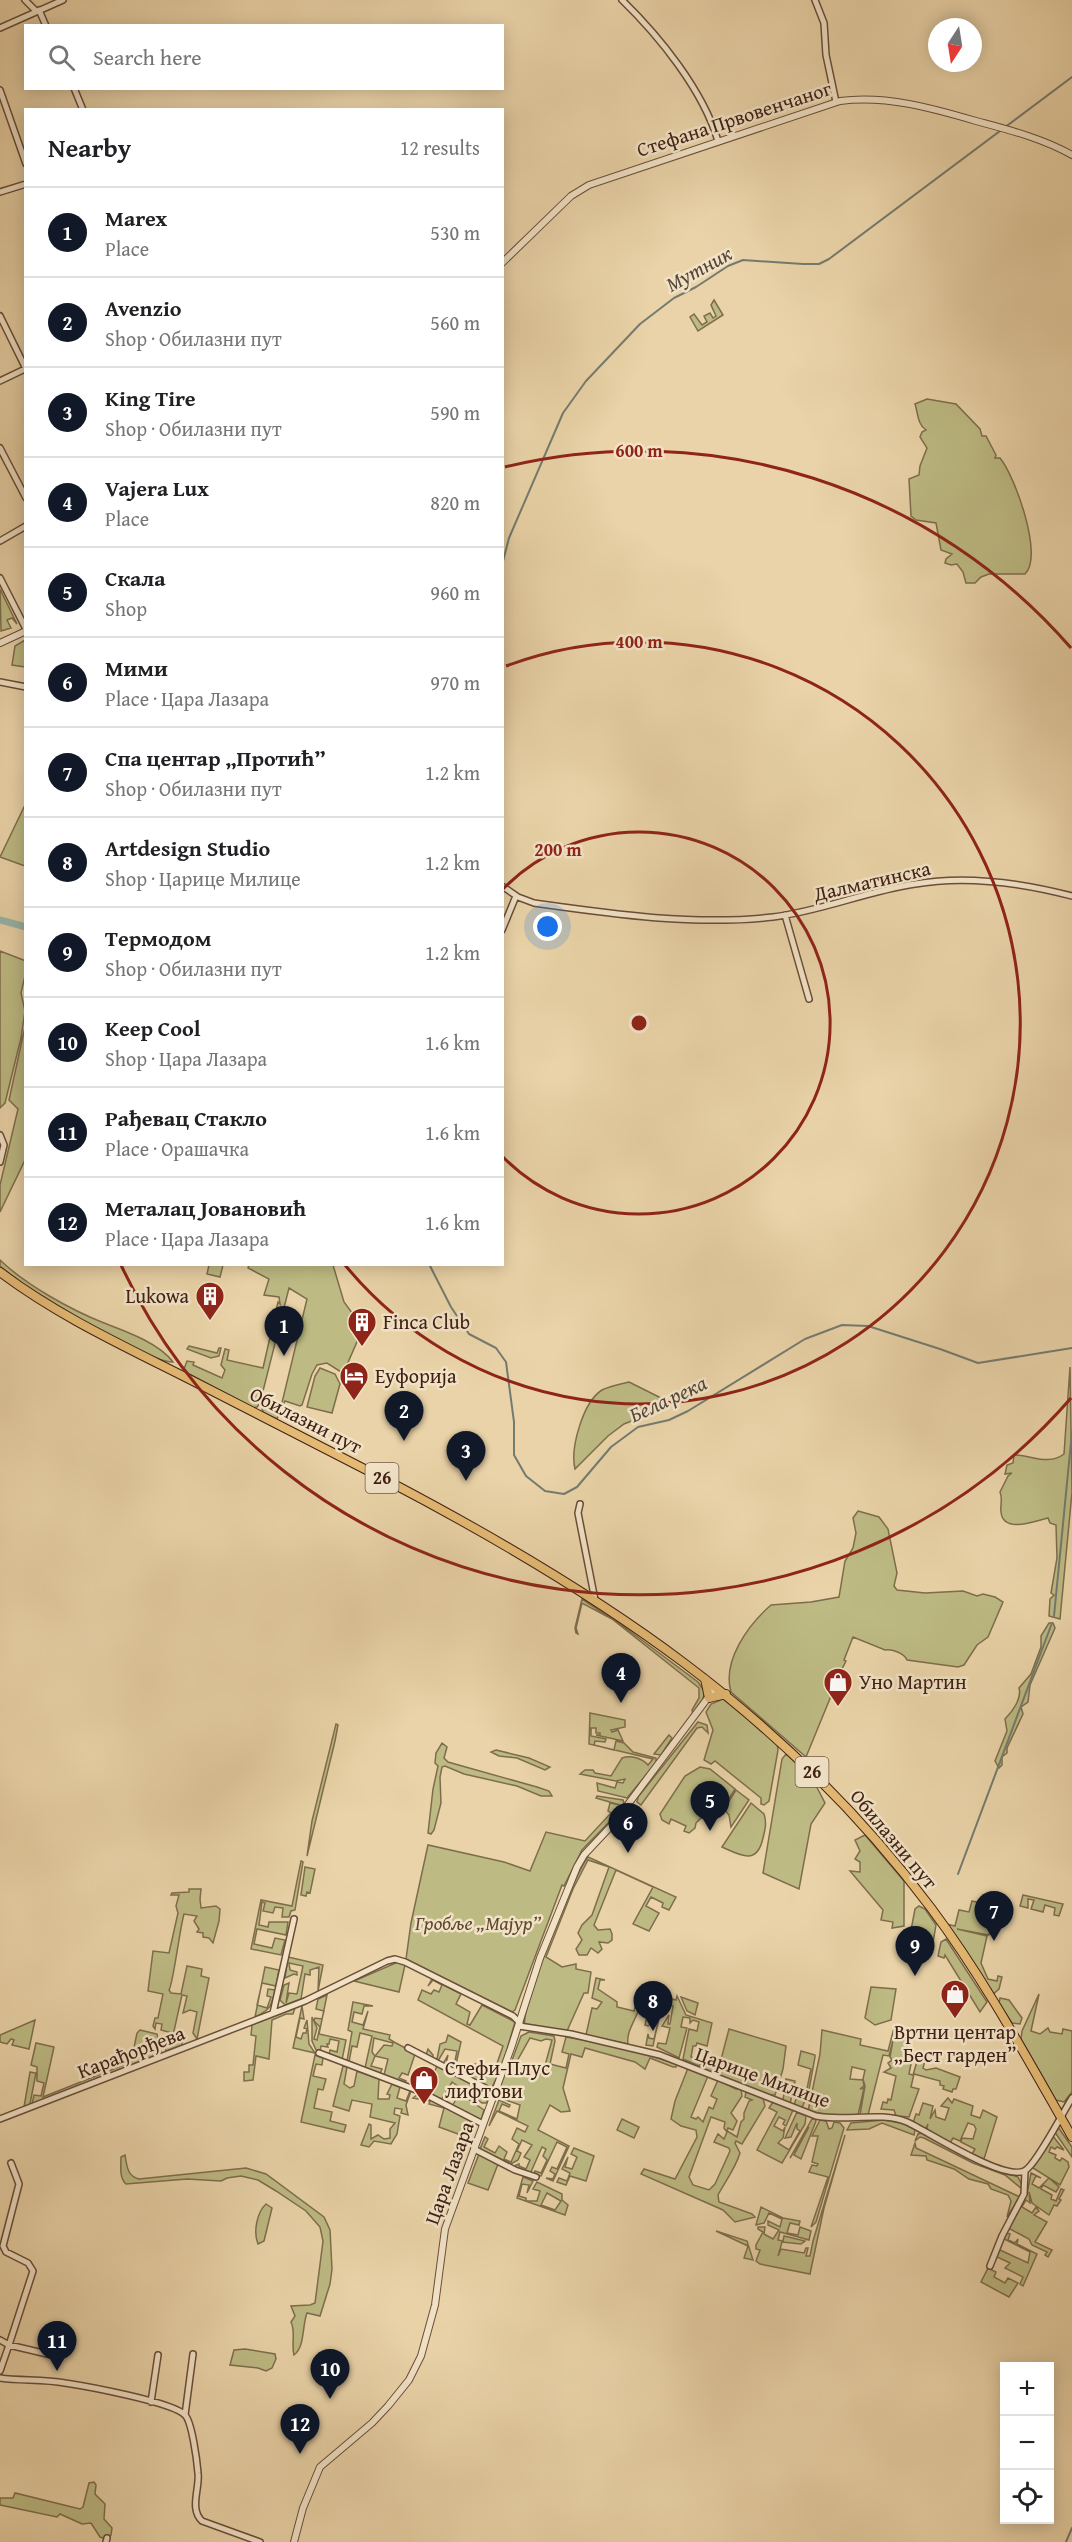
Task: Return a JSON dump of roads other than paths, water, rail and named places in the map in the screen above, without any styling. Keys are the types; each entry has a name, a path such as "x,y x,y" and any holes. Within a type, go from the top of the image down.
{"main road":[{"name":"Обилазни пут","path":"0,1272 75,1320 439,1508 542,1566 595,1600 726,1694 841,1800 909,1880 960,1950 1072,2137"},
{"path":"703,1677 708,1686 709,1698 726,1694"}],"street":[{"path":"25,0 37,11 45,24"},
{"path":"621,0 656,37 677,67 705,110 718,141"},
{"path":"815,0 824,23 826,54 836,102"},
{"path":"0,28 60,1"},
{"path":"0,90 24,158"},
{"path":"75,90 82,108"},
{"name":"Стефана Првовенчаног","path":"504,261 577,191 601,180 836,102 872,98 934,109 1010,130 1055,145 1072,155"},
{"path":"0,192 24,185"},
{"path":"0,316 24,367"},
{"path":"0,381 24,369"},
{"path":"0,448 24,494"},
{"path":"0,541 24,527"},
{"path":"0,578 24,626"},
{"path":"0,643 24,631"},
{"path":"0,682 24,687"},
{"name":"Далматинска","path":"504,887 516,896 534,903 694,919 785,915 915,884 950,880 996,883 1072,896"},
{"path":"504,925 516,896"},
{"path":"785,915 809,999"},
{"path":"0,1135 4,1145 0,1162"},
{"path":"580,1504 578,1513 595,1600"},
{"name":"Цара Лазара","path":"294,2542 303,2508 320,2467 372,2423 388,2406 409,2380 421,2356 435,2305 443,2238 553,1925 584,1855 614,1823 716,1687"},
{"path":"273,2013 294,1919"},
{"name":"Карађорђева","path":"0,2119 323,1993 369,1968 395,1959 513,2016 519,2024"},
{"name":"Царице Милице","path":"519,2024 660,2055 816,2116 832,2119 884,2117 904,2121 986,2163 1011,2172 1025,2171"},
{"path":"408,2048 495,2093"},
{"path":"319,2053 419,2091 483,2124"},
{"path":"990,2265 1024,2194 1025,2171 1033,2164 1072,2098"},
{"path":"474,2149 515,2170 536,2177"},
{"path":"0,2371 33,2271 28,2263 6,2252 3,2246 19,2184 11,2163"},
{"path":"0,2340 9,2345 60,2356"},
{"path":"193,2354 185,2415 190,2426 198,2473 195,2509 197,2516 202,2521 260,2542"},
{"path":"151,2402 158,2355"},
{"path":"0,2378 63,2383 151,2402 185,2415"}],"waterway":[{"name":"Мутник","path":"504,557 509,538 563,413 586,381 640,324 674,298 728,266 743,260 819,264 829,259 1072,77"},
{"path":"0,920 24,926"},
{"name":"Бела река","path":"430,1266 451,1307 469,1334 496,1348 506,1362 514,1422 514,1455 526,1476 545,1491 564,1494 577,1487 611,1447 638,1427 669,1420 688,1411 805,1339 842,1325 868,1326 978,1363 1072,1348"},
{"path":"1054,1616 1072,1432"},
{"path":"958,1874 1052,1623"},
{"path":"1066,2542 1072,2528"}],"place":[{"name":"Lukowa","path":"210,1322"},
{"name":"Finca Club","path":"362,1348"},
{"name":"Marex","path":"284,1356"},
{"name":"Еуфорија","path":"354,1402"},
{"name":"Avenzio","path":"404,1441"},
{"name":"King Tire","path":"466,1481"},
{"name":"Vajera Lux","path":"621,1703"},
{"name":"Уно Мартин","path":"838,1708"},
{"name":"Скала","path":"710,1831"},
{"name":"Мими","path":"628,1853"},
{"name":"Спа центар „Протић”","path":"994,1941"},
{"name":"Термодом","path":"915,1976"},
{"name":"Вртни центар „Бест гарден”","path":"955,2020"},
{"name":"Artdesign Studio","path":"653,2031"},
{"name":"Стефи-Плус лифтови","path":"424,2106"},
{"name":"Рађевац Стакло","path":"57,2371"},
{"name":"Keep Cool","path":"330,2399"},
{"name":"Металац Јовановић","path":"300,2454"}],"park label":[{"name":"Гробље „Мајур”","path":"478,1923"}]}
